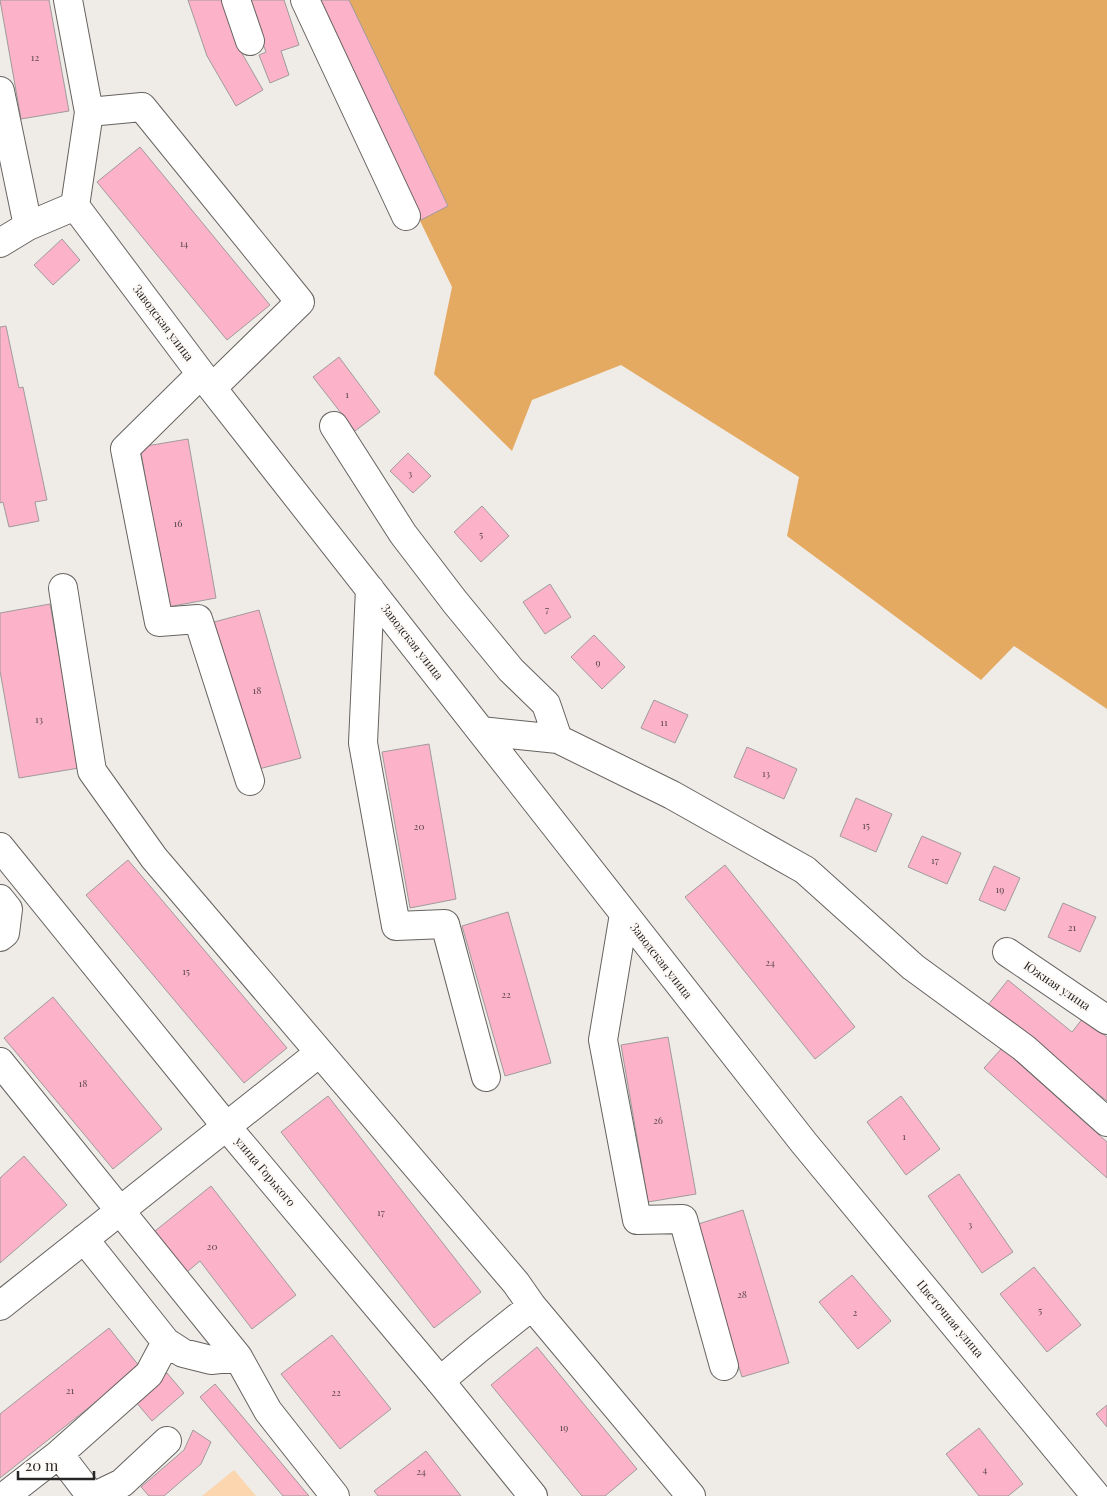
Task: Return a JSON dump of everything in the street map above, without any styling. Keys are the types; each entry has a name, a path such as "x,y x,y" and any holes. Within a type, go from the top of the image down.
{"street":[{"path":"0,243 28,226 75,206 89,112 68,0"},
{"path":"236,0 250,41"},
{"path":"305,0 406,216"},
{"path":"0,91 28,226"},
{"path":"89,112 142,107 300,302 125,449 159,622 198,619 250,781"},
{"name":"Заводская улица","path":"75,206 207,381 804,1143"},
{"path":"334,426 404,534 426,564 511,670 546,704 558,739"},
{"path":"63,588 92,771 154,858 516,1283 532,1306 691,1496"},
{"path":"370,589 363,743 396,926 445,924 486,1077"},
{"path":"481,731 558,739 672,794 805,870 913,967 1024,1048 1107,1122"},
{"name":"улица Горького","path":"0,847 226,1126 440,1381 533,1496"},
{"path":"0,899 8,908 5,932 0,937"},
{"path":"624,914 603,1040 637,1220 683,1219 724,1366"},
{"name":"Южная улица","path":"1007,952 1107,1020"},
{"path":"0,1306 319,1053"},
{"path":"0,1062 238,1357 268,1411 335,1496"},
{"name":"Цветочная улица","path":"804,1143 1096,1496"},
{"path":"84,1239 166,1342 183,1353 211,1360 238,1357"},
{"path":"440,1381 532,1306"},
{"path":"5,1496 59,1454 149,1374 166,1342"},
{"path":"95,1496 122,1484 167,1441"},
{"path":"59,1454 91,1496"}],"shaded area":[{"path":"347,0 1107,0 1107,709 1014,646 981,680 787,536 799,477 621,365 532,400 512,451 434,374 452,287 392,163"},
{"path":"234,1470 256,1496 202,1496"}],"building":[{"path":"0,0 49,0 69,111 21,119"},
{"path":"188,0 223,0 236,43 263,90 236,106 207,56"},
{"path":"247,0 284,0 299,45 281,51 289,75 270,83 259,55 266,52"},
{"path":"317,0 349,0 448,206 421,220"},
{"path":"140,147 270,305 227,340 97,182"},
{"path":"62,239 80,260 53,285 34,265"},
{"path":"6,326 19,388 23,387 47,500 35,502 39,521 9,527 3,502 0,503 0,327"},
{"path":"339,357 380,412 355,431 313,377"},
{"path":"188,439 216,598 168,607 140,447"},
{"path":"408,453 431,476 413,493 390,471"},
{"path":"482,506 509,536 481,562 454,532"},
{"path":"550,584 571,617 545,634 523,602"},
{"path":"50,604 79,768 19,778 0,671 0,613"},
{"path":"259,610 301,758 255,770 214,622"},
{"path":"594,635 625,667 602,689 571,657"},
{"path":"654,700 688,715 675,743 641,728"},
{"path":"429,744 456,899 410,908 382,752"},
{"path":"747,747 797,769 784,799 734,777"},
{"path":"856,798 892,814 876,852 840,836"},
{"path":"922,836 961,853 947,884 908,867"},
{"path":"128,860 287,1048 244,1083 86,895"},
{"path":"725,865 855,1027 815,1059 685,897"},
{"path":"994,866 1020,878 1005,911 979,900"},
{"path":"1063,903 1096,917 1080,952 1048,937"},
{"path":"508,912 551,1063 505,1076 462,926"},
{"path":"1008,980 1072,1032 1083,1018 1107,1037 1107,1101 988,1005"},
{"path":"53,997 162,1129 113,1169 4,1038"},
{"path":"668,1037 696,1194 648,1202 621,1045"},
{"path":"1002,1048 1107,1142 1107,1178 984,1068"},
{"path":"328,1096 481,1292 434,1328 281,1132"},
{"path":"901,1096 940,1149 906,1175 867,1122"},
{"path":"24,1156 67,1205 0,1263 0,1178"},
{"path":"959,1174 1013,1252 982,1273 928,1196"},
{"path":"211,1186 296,1295 252,1329 200,1261 187,1272 155,1231"},
{"path":"743,1210 789,1363 742,1377 695,1225"},
{"path":"1034,1267 1081,1325 1047,1352 1000,1294"},
{"path":"852,1275 891,1321 858,1349 819,1302"},
{"path":"109,1328 140,1367 0,1478 0,1414"},
{"path":"332,1335 391,1409 340,1449 281,1374"},
{"path":"537,1347 637,1469 605,1496 582,1496 491,1385"},
{"path":"167,1373 184,1393 152,1421 135,1401"},
{"path":"215,1384 309,1496 283,1496 200,1397"},
{"path":"1107,1405 1107,1427 1096,1414"},
{"path":"979,1428 1023,1484 1008,1496 979,1496 946,1454"},
{"path":"193,1430 211,1442 201,1464 164,1496 149,1496 141,1487 184,1450"},
{"path":"426,1451 461,1496 378,1496 374,1491"}]}
